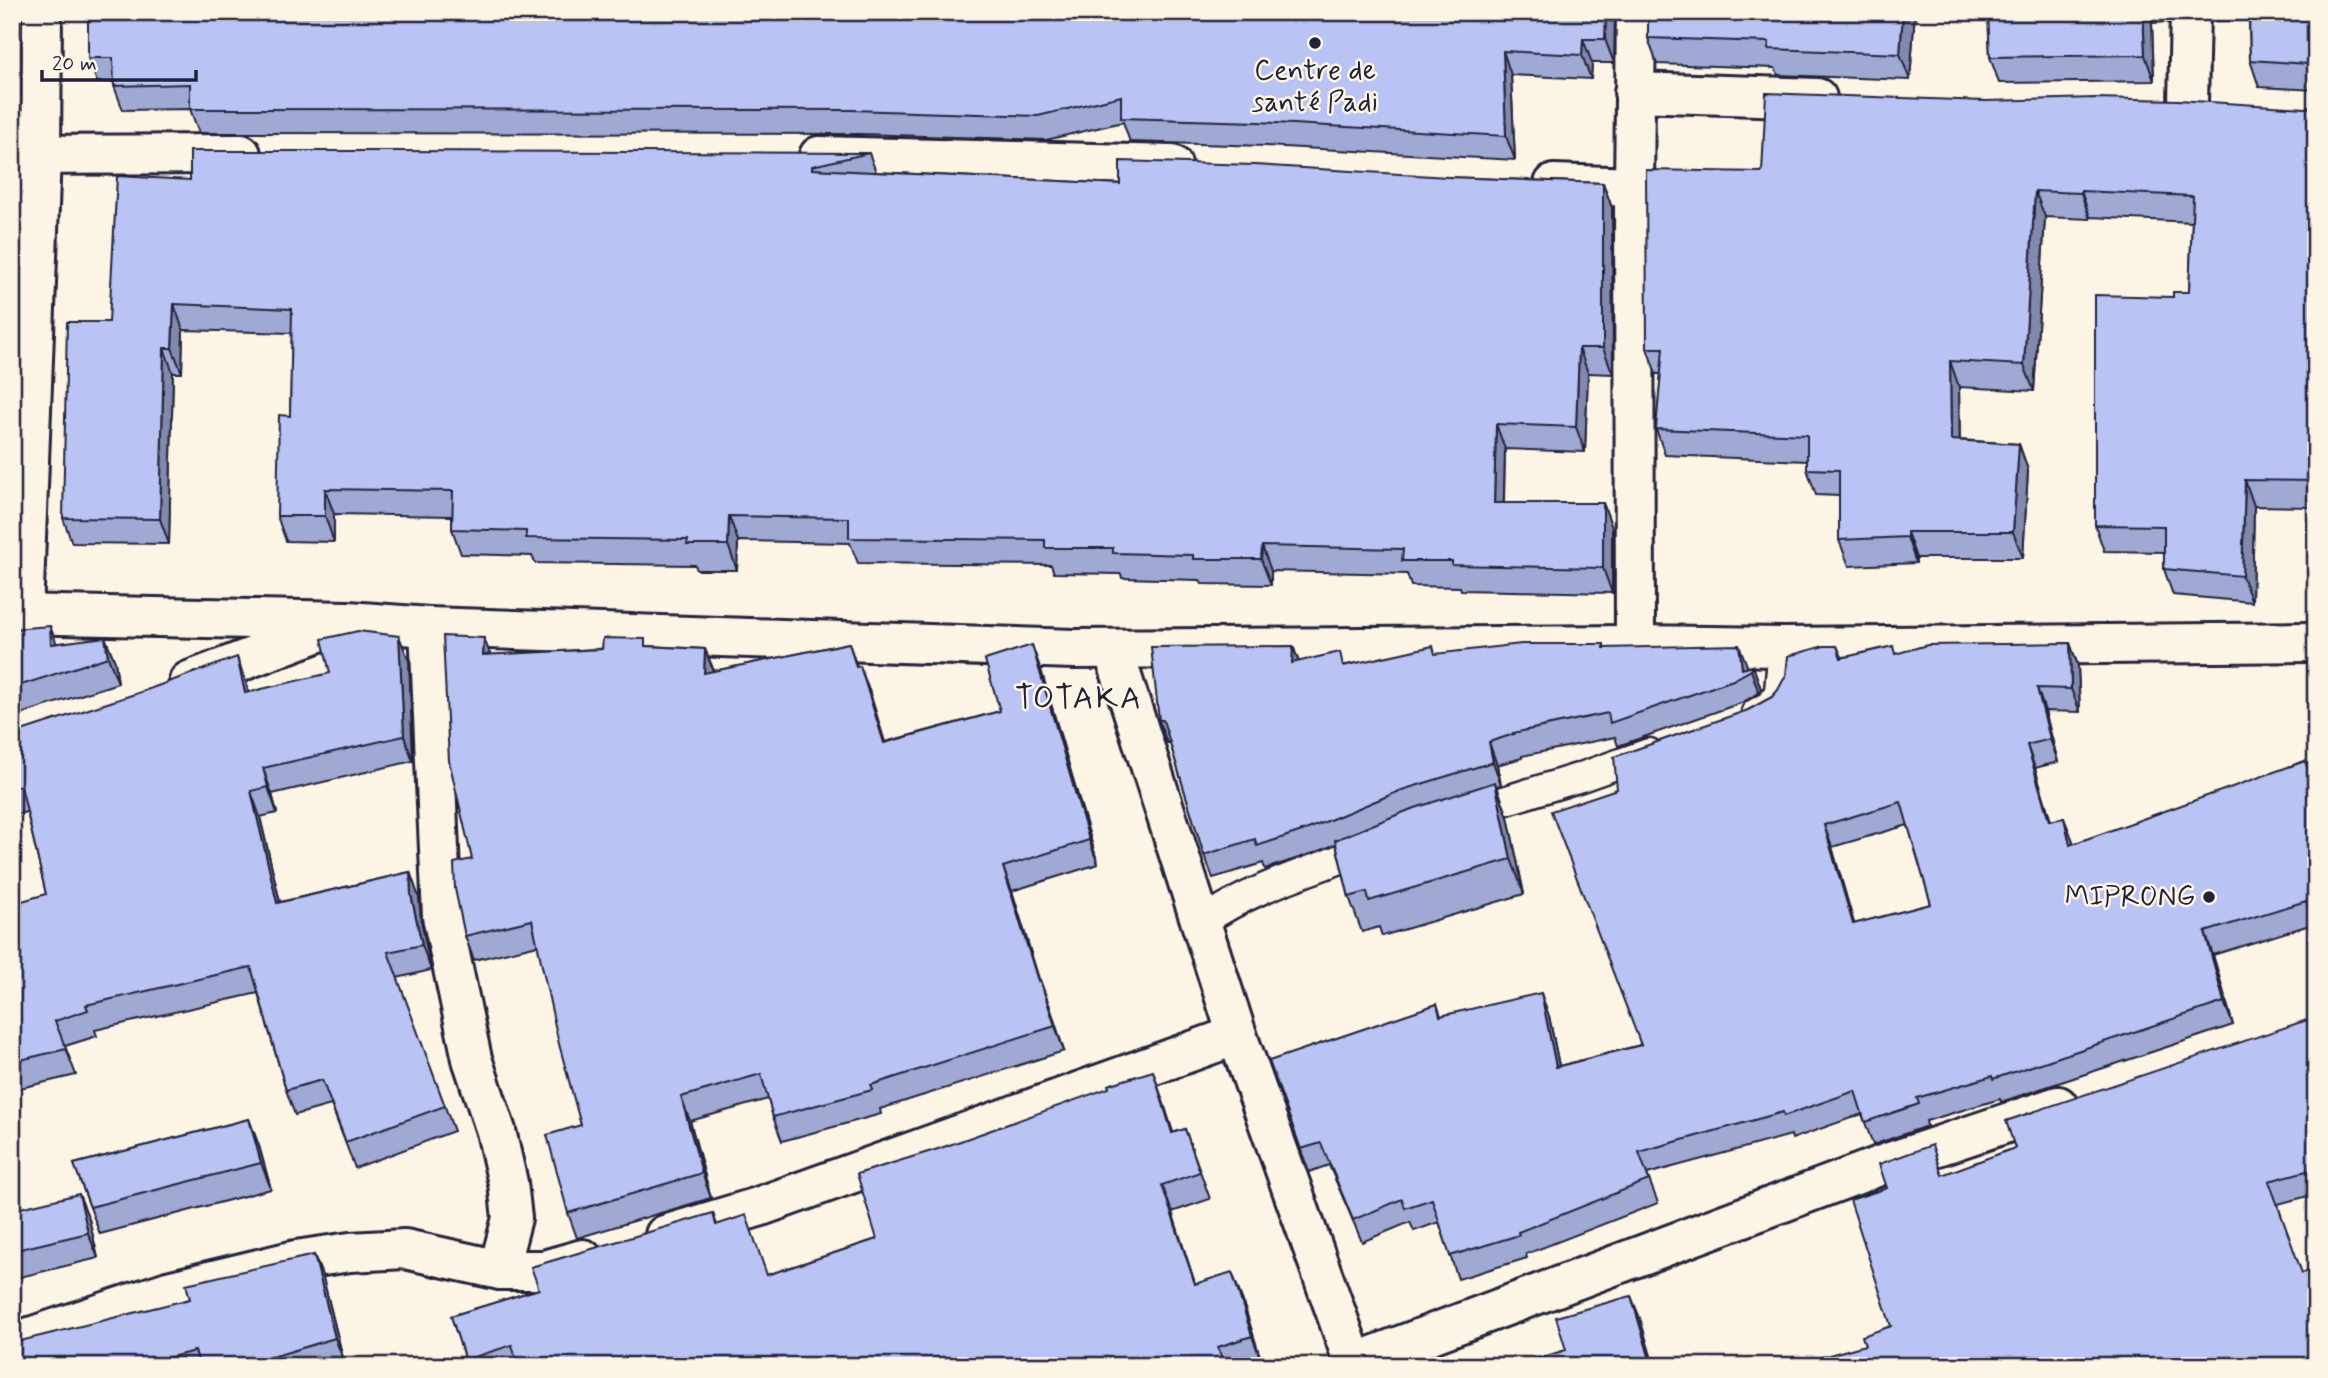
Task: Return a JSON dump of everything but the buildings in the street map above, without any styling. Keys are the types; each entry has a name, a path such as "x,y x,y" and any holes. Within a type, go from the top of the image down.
{"street":[{"path":"42,12 27,155 18,614 348,621 429,627 1113,649 2316,642"},
{"path":"1635,645 1636,12"},
{"path":"2190,12 2174,104 2227,106"},
{"path":"1634,92 1857,100"},
{"path":"27,155 270,154"},
{"path":"791,156 1211,166"},
{"path":"1526,183 1634,187"},
{"path":"153,694 348,621"},
{"path":"429,627 442,916 472,1059 496,1131 508,1183 512,1218 500,1270"},
{"path":"1113,649 1237,1035 1355,1364 1890,1162 2096,1094"},
{"path":"12,1343 168,1291 296,1260 350,1252 405,1249 500,1270 544,1270 758,1207 1237,1035"}],"lane":[{"path":"1735,722 1772,705 1779,691 1783,647"},
{"path":"1113,649 1204,920 1248,895 1392,839"},
{"path":"1441,821 1581,778 1671,745"}],"place":[{"name":"Centre de santé Padi","path":"1315,43"},
{"name":"MIPRONG","path":"2209,897"}],"district":[{"name":"TOTAKA","path":"1079,699"}]}
